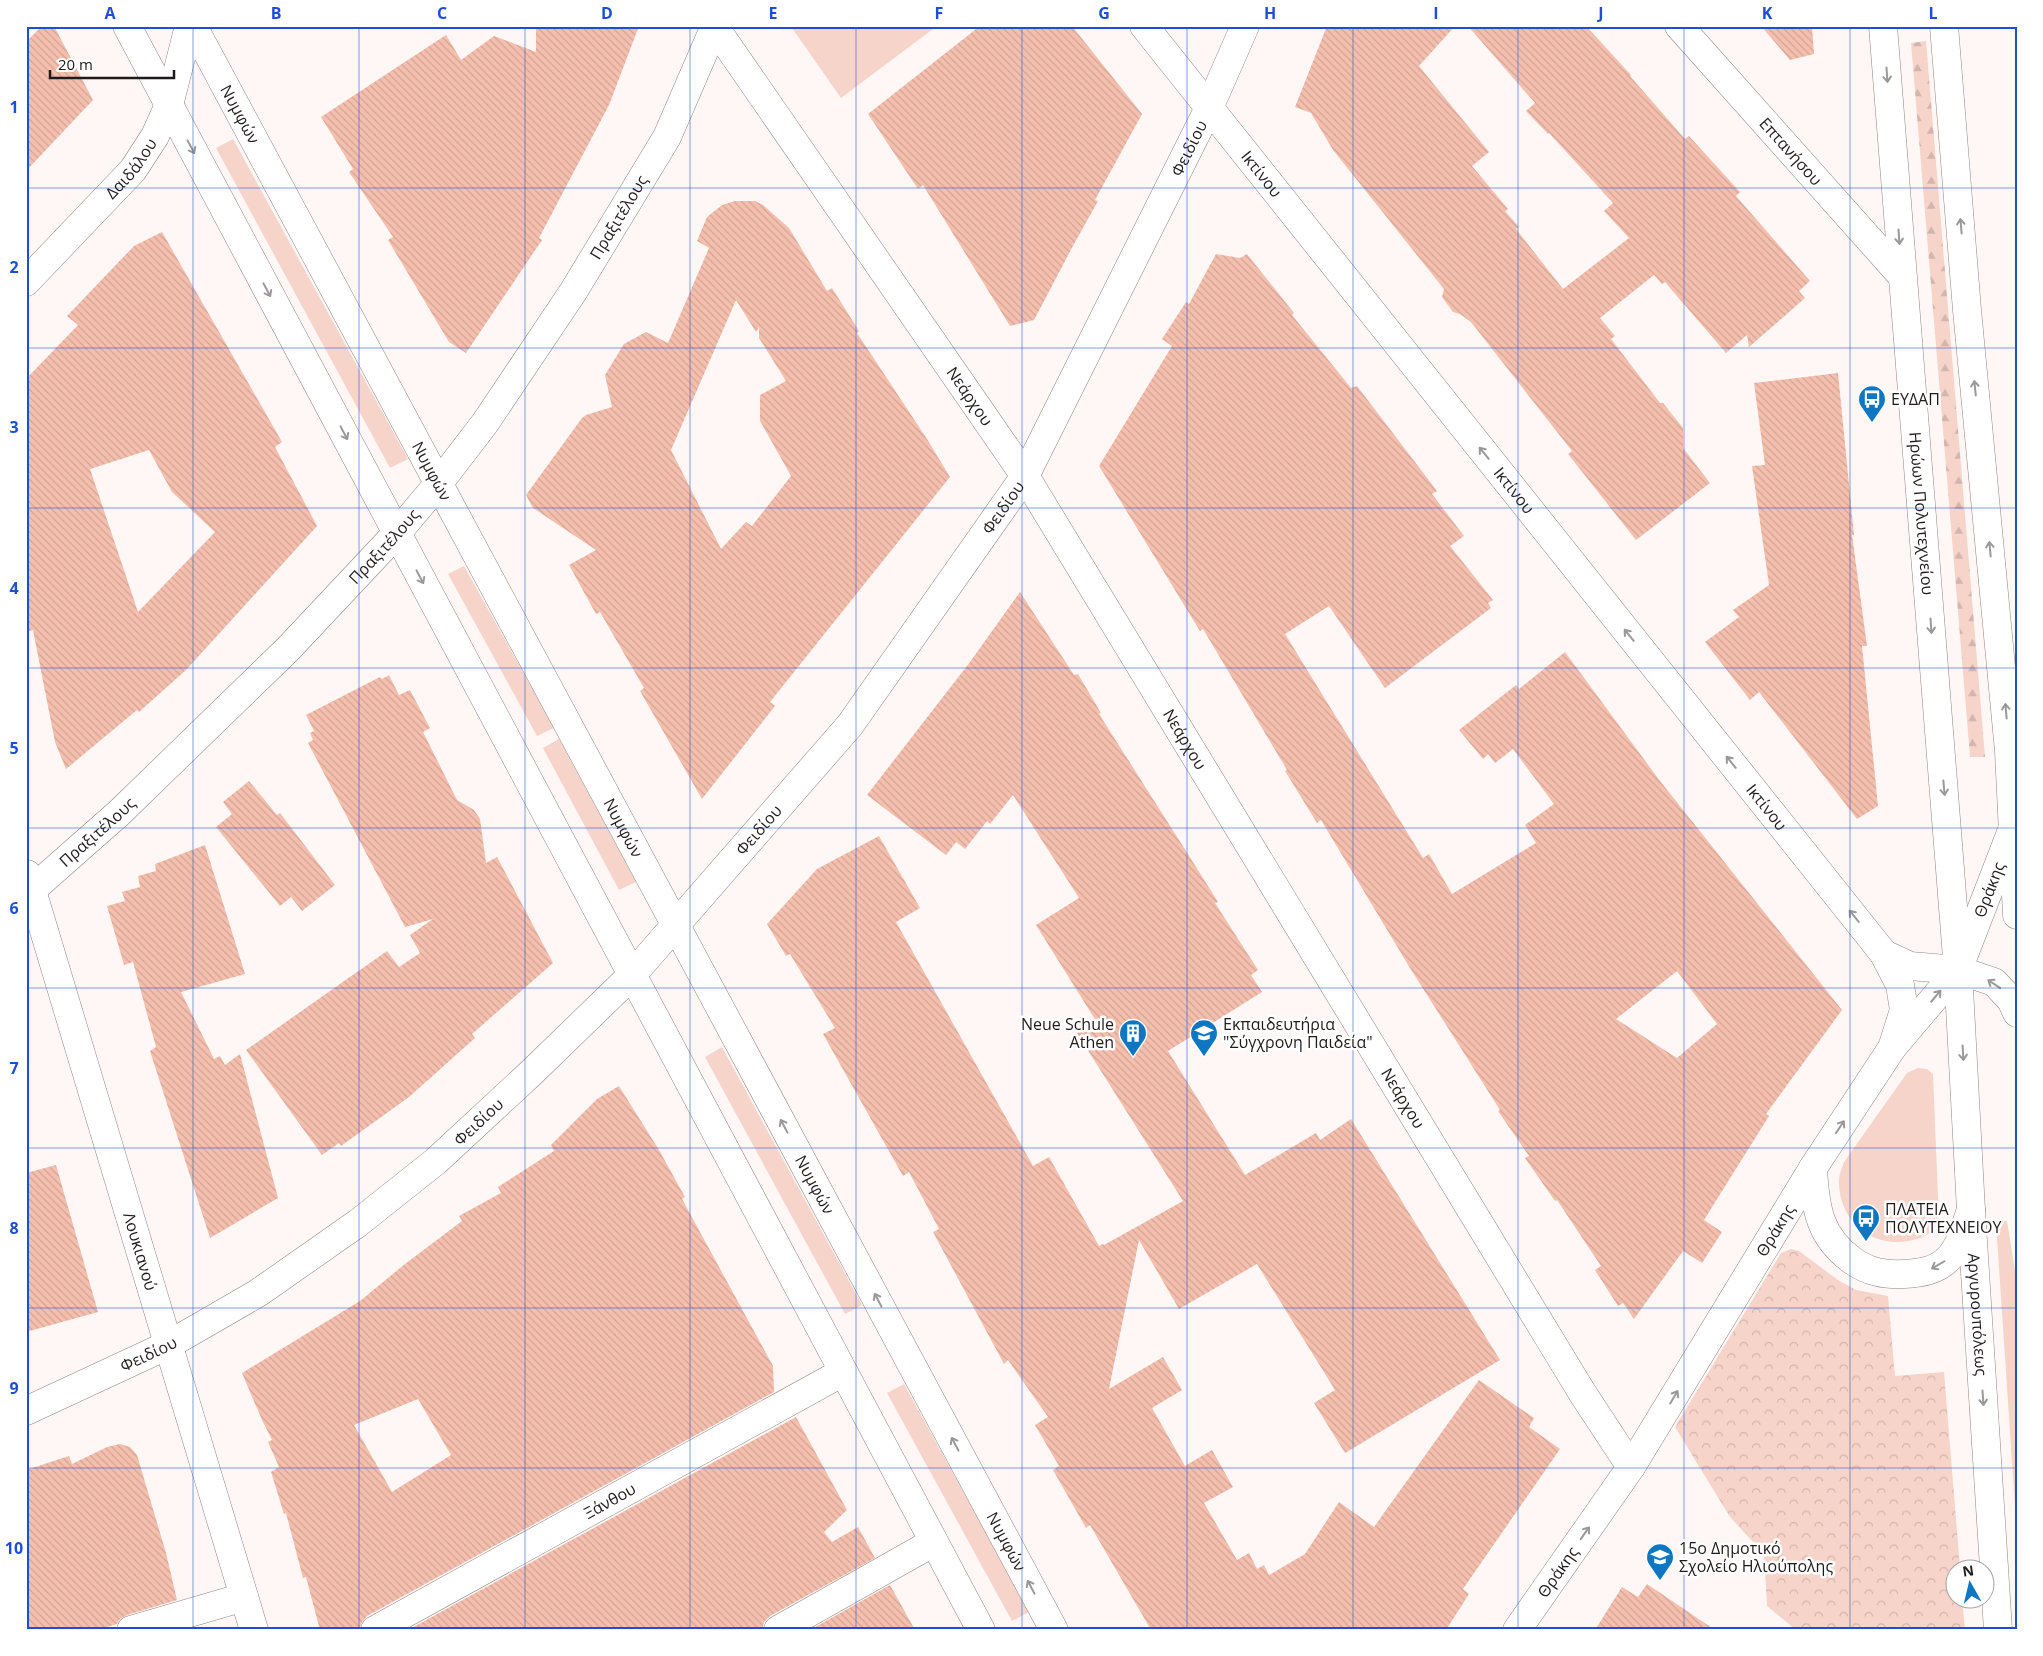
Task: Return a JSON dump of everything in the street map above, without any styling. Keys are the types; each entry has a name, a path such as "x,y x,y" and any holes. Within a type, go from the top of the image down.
{"street":[{"path":"127,26 981,1630"},
{"name":"Δαιδάλου","path":"26,282 133,170 155,136 169,106 191,26"},
{"name":"Νυμφών","path":"191,26 676,923 1054,1630"},
{"name":"Ικτίνου","path":"1144,26 1884,954 1900,985 1904,1010 1892,1048"},
{"name":"Φειδίου","path":"26,1411 168,1345 258,1293 358,1223 436,1161 531,1073 632,975 850,725 1025,476 1209,108 1245,26"},
{"name":"Επτανήσου","path":"1679,26 1902,276"},
{"name":"Ηρώων Πολυτεχνείου","path":"1883,26 1902,276 1919,460 1958,970"},
{"path":"1944,26 1967,310 2010,751 2017,915"},
{"name":"Πραξιτέλους","path":"28,886 119,813 288,649 397,533 439,483 485,423 572,292 662,146 715,27"},
{"name":"Νεάρχου","path":"715,27 1025,476 1578,1386 1631,1467"},
{"name":"Θράκης","path":"1517,1630 1631,1467 1813,1168 1892,1048 1958,970 2014,827"},
{"name":"Λουκιανού","path":"28,886 254,1630"},
{"name":"Ικτίνου","path":"1884,954 1910,966 1958,970 1994,982 2012,1000 2017,1013"},
{"name":"Αργυρουπόλεως","path":"1958,970 1971,1210 1998,1630"},
{"path":"1813,1168 1814,1194 1819,1216 1826,1233 1840,1252 1860,1266 1878,1273 1922,1273 1939,1266 1950,1258 1960,1241 1971,1210"},
{"name":"Ξάνθου","path":"375,1630 843,1372"},
{"path":"778,1630 934,1542"},
{"path":"131,1630 244,1597"}],"green space":[{"path":"795,26 937,26 841,98 792,28"},
{"path":"1926,41 1985,757 1970,757 1911,43"},
{"path":"233,139 408,459 390,468 216,148"},
{"path":"464,566 554,728 537,736 448,574"},
{"path":"559,739 636,882 619,890 543,748"},
{"path":"722,1047 862,1305 845,1314 705,1057"},
{"path":"1918,1068 1927,1069 1933,1074 1939,1222 1930,1233 1918,1239 1894,1242 1881,1240 1859,1228 1850,1218 1840,1194 1839,1180 1844,1162 1907,1073"},
{"path":"2007,1221 2017,1283 2017,1537 1996,1223"},
{"path":"1791,1249 1799,1251 1838,1280 1856,1290 1888,1296 1895,1376 1944,1372 1959,1558 1946,1558 1946,1608 1963,1608 1965,1630 1796,1630 1767,1606 1764,1554 1730,1517 1675,1427 1781,1253"},
{"path":"904,1384 1029,1612 1012,1621 887,1393"}],"building":[{"path":"42,26 54,26 93,100 26,171 26,42"},
{"path":"536,26 639,26 609,105 539,238 542,240 466,353 449,342 388,240 393,237 349,172 353,169 321,117 446,35 461,60 494,36 536,52"},
{"path":"980,26 1072,26 1142,114 1095,200 1098,201 1034,320 1010,326 923,185 918,189 868,114"},
{"path":"1327,26 1455,26 1419,66 1489,152 1472,166 1508,209 1505,211 1519,227 1516,229 1563,289 1629,238 1604,211 1613,203 1549,133 1526,111 1535,103 1468,26 1586,26 1631,75 1685,139 1689,136 1740,192 1736,196 1810,281 1799,291 1805,298 1749,347 1747,335 1726,353 1665,282 1662,284 1654,275 1600,318 1615,336 1611,339 1660,403 1663,403 1683,428 1683,448 1710,483 1636,540 1568,454 1572,451 1471,322 1460,314 1453,312 1442,297 1444,289 1333,150 1311,113 1295,107"},
{"path":"1761,26 1812,26 1814,54 1790,60"},
{"path":"735,201 755,201 763,205 789,228 827,291 832,288 859,331 857,333 950,477 770,702 775,706 702,799 640,691 644,688 600,612 596,614 569,565 596,550 533,508 526,495 582,418 612,407 605,375 624,344 646,332 668,343 709,248 697,241 707,217 722,205","holes":["736,300 756,332 759,327 759,338 786,381 760,395 760,421 791,476 752,526 746,522 721,549 671,450"]},
{"path":"162,232 282,442 275,447 317,526 186,670 139,712 137,710 66,769 55,742 33,630 26,632 26,379 78,325 67,316 134,246","holes":["149,450 172,492 215,532 138,612 90,469"]},
{"path":"1216,254 1240,258 1247,254 1294,313 1292,315 1351,388 1357,386 1437,491 1432,494 1464,536 1450,546 1493,600 1488,603 1491,608 1385,688 1329,606 1285,634 1423,858 1429,854 1452,894 1536,843 1525,825 1554,804 1513,749 1495,763 1488,754 1483,759 1459,730 1516,685 1519,689 1565,652 1660,781 1842,1010 1766,1114 1769,1116 1704,1220 1722,1232 1702,1263 1683,1251 1634,1319 1623,1303 1618,1306 1595,1270 1601,1266 1557,1200 1555,1201 1525,1158 1529,1156 1498,1111 1500,1110 1410,968 1321,820 1317,823 1203,629 1200,631 1099,466 1172,346 1162,339 1186,302 1189,304","holes":["1677,971 1717,1024 1677,1058 1616,1019"]},
{"path":"1838,373 1854,535 1852,535 1867,646 1862,646 1878,806 1857,819 1759,692 1750,700 1705,642 1739,617 1733,610 1769,585 1752,466 1765,465 1754,383"},
{"path":"1020,592 1074,675 1078,674 1101,713 1099,714 1218,902 1215,903 1258,970 1251,975 1262,992 1168,1051 1245,1175 1316,1133 1320,1140 1351,1119 1500,1360 1345,1453 1314,1403 1335,1390 1257,1264 1179,1309 1139,1240 1109,1389 1163,1357 1182,1390 1152,1408 1185,1466 1212,1450 1233,1487 1204,1503 1237,1560 1249,1553 1257,1569 1264,1565 1269,1575 1305,1554 1339,1502 1374,1527 1479,1380 1534,1418 1529,1427 1560,1449 1463,1589 1469,1594 1446,1630 1151,1630 1090,1525 1086,1528 1053,1470 1059,1466 1035,1425 1048,1417 1008,1360 1004,1364 933,1232 939,1229 909,1172 903,1176 823,1034 835,1028 790,954 786,956 767,924 817,869 879,836 920,908 896,922 1033,1166 1049,1157 1099,1246 1183,1201 1077,1033 1096,1021 1036,925 1079,898 1013,795 990,824 987,821 965,849 956,842 946,855 867,795 970,662"},
{"path":"389,675 399,695 410,690 430,728 423,732 457,800 474,810 480,819 486,863 497,857 553,963 472,1034 475,1038 409,1097 341,1146 339,1143 322,1155 246,1050 387,951 399,967 420,953 410,935 433,919 405,927 308,743 313,740 310,733 314,731 306,715 380,677 382,679"},
{"path":"249,781 277,815 280,813 335,885 302,911 291,897 280,906 216,827 232,814 223,802"},
{"path":"205,845 245,974 181,992 214,1059 220,1056 225,1065 240,1054 278,1198 210,1238 150,1051 156,1047 133,962 124,965 107,906 125,901 122,892 140,887 138,876 156,871 155,864"},
{"path":"619,1086 659,1150 685,1197 682,1199 773,1366 774,1392 367,1616 359,1630 320,1630 306,1577 303,1578 286,1513 284,1514 271,1472 279,1467 268,1442 272,1440 242,1373 360,1301 462,1221 459,1216 501,1193 498,1187 554,1151 551,1145 597,1099","holes":["418,1399 451,1455 392,1492 354,1425"]},
{"path":"56,1165 98,1312 26,1332 26,1173"},
{"path":"796,1417 847,1510 824,1532 832,1542 858,1527 875,1558 770,1616 764,1622 762,1630 408,1630"},
{"path":"120,1444 130,1447 137,1455 166,1553 177,1600 127,1615 120,1619 117,1624 97,1630 26,1630 26,1470 69,1456 72,1464 107,1447"},
{"path":"1647,1584 1715,1630 1595,1630 1622,1587 1638,1597"},
{"path":"890,1585 915,1630 810,1630"}],"place":[{"name":"ΕΥΔΑΠ","path":"1872,423"},
{"name":"Neue Schule Athen","path":"1133,1057"},
{"name":"Εκπαιδευτήρια \"Σύγχρονη Παιδεία\"","path":"1204,1057"},
{"name":"ΠΛΑΤΕΙΑ ΠΟΛΥΤΕΧΝΕΙΟΥ","path":"1866,1242"},
{"name":"15ο Δημοτικό Σχολείο Ηλιούπολης","path":"1660,1581"}]}
